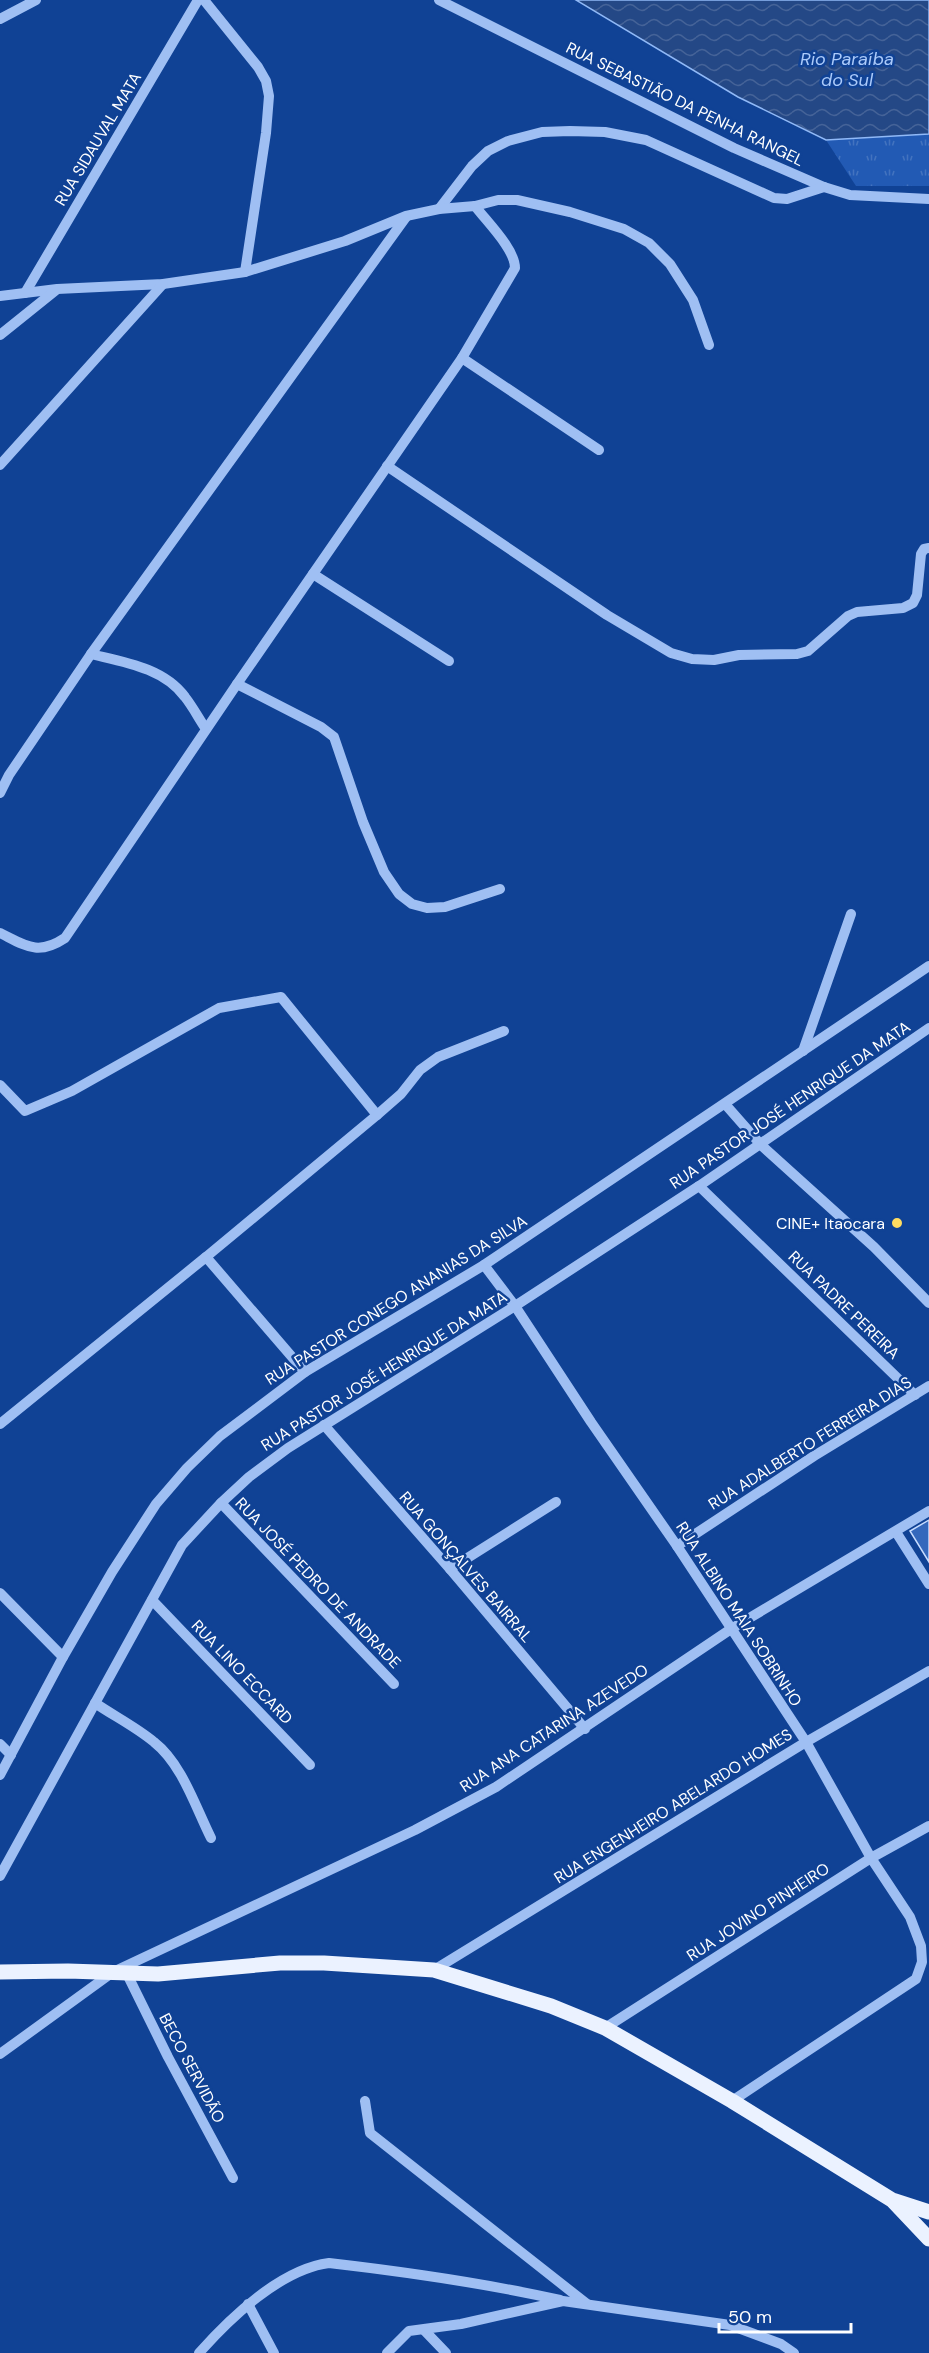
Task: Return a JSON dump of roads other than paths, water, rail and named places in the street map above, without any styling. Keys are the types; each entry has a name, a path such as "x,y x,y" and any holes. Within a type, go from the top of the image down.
{"main road":[{"path":"0,1972 158,1974 269,1964 313,1963 434,1970 551,2006 605,2028 732,2101 892,2200 929,2212"},
{"path":"892,2200 929,2239"}],"street":[{"path":"0,19 36,0"},
{"name":"RUA SIDAUVAL MATA","path":"25,293 198,0"},
{"path":"204,0 258,67 266,81 269,96 266,133 245,272"},
{"name":"RUA SEBASTIÃO DA PENHA RANGEL","path":"439,0 734,148 824,187 850,195 929,199"},
{"path":"439,209 472,166 488,151 508,141 542,132 604,132 646,140 774,198 787,200 824,187"},
{"path":"0,296 57,289 163,284 245,272 345,241 406,216 439,209 475,206 498,200 517,200 570,212 624,229 649,243 670,264 693,300 709,345"},
{"path":"0,933 27,946 40,949 53,946 65,938 462,358 515,268 515,259 510,250 475,206"},
{"path":"0,793 9,775 92,654 406,216"},
{"path":"0,465 163,284"},
{"path":"0,335 57,289"},
{"path":"462,358 599,450"},
{"path":"387,466 608,615 670,653 692,658 714,660 740,655 796,654 808,651 848,616 857,612 903,608 913,603 917,595 921,554 924,549 929,548"},
{"path":"314,574 448,661"},
{"path":"92,654 128,663 168,680 185,696 206,729"},
{"path":"237,684 321,727 334,737 363,822 384,872 399,894 412,903 427,908 445,907 500,889"},
{"path":"802,1051 851,914"},
{"name":"RUA PASTOR CONEGO ANANIAS DA SILVA","path":"0,1775 111,1572 156,1504 187,1468 220,1436 305,1372 484,1265 929,966"},
{"path":"0,1085 25,1111 72,1091 219,1008 281,997 377,1115"},
{"name":"RUA PASTOR JOSÉ HENRIQUE DA MATA","path":"0,1876 182,1545 249,1477 324,1425 515,1306 699,1186 929,1028"},
{"path":"0,1424 377,1115 401,1094 420,1070 438,1057 504,1031"},
{"path":"725,1104 761,1145 874,1247 929,1303"},
{"name":"RUA PADRE PEREIRA","path":"699,1186 915,1395"},
{"path":"206,1257 305,1372"},
{"name":"RUA ALBINO MAIA SOBRINHO","path":"484,1265 515,1306 806,1742 871,1858 910,1917 921,1946 922,1962 916,1979 732,2101"},
{"name":"RUA ADALBERTO FERREIRA DIAS","path":"677,1546 814,1456 929,1386"},
{"name":"RUA GONÇALVES BAIRRAL","path":"324,1425 585,1729"},
{"path":"450,1569 556,1502"},
{"name":"RUA JOSÉ PEDRO DE ANDRADE","path":"221,1503 394,1684"},
{"name":"RUA ANA CATARINA AZEVEDO","path":"0,2054 120,1972 415,1830 496,1787 731,1629 929,1511"},
{"path":"896,1532 929,1584"},
{"path":"0,1593 63,1657"},
{"name":"RUA LINO ECCARD","path":"152,1600 310,1765"},
{"name":"RUA ENGENHEIRO ABELARDO HOMES","path":"434,1970 806,1742 929,1671"},
{"path":"95,1703 154,1742 166,1754 179,1773 211,1838"},
{"path":"0,1744 11,1755"},
{"name":"RUA JOVINO PINHEIRO","path":"605,2028 871,1858 929,1826"},
{"name":"BECO SERVIDÃO","path":"120,1972 233,2178"},
{"path":"365,2101 370,2133 588,2304"},
{"path":"199,2353 248,2304 297,2273 329,2263 424,2275 510,2289 563,2301 730,2325 781,2344 794,2353"},
{"path":"387,2353 409,2331 424,2330 563,2301"},
{"path":"248,2304 274,2353"},
{"path":"424,2330 446,2353"}],"water":[{"name":"Rio Paraíba do Sul","path":"576,0 929,0 929,134 826,140 738,97"}],"place":[{"name":"CINE+ Itaocara","path":"897,1223"}]}
